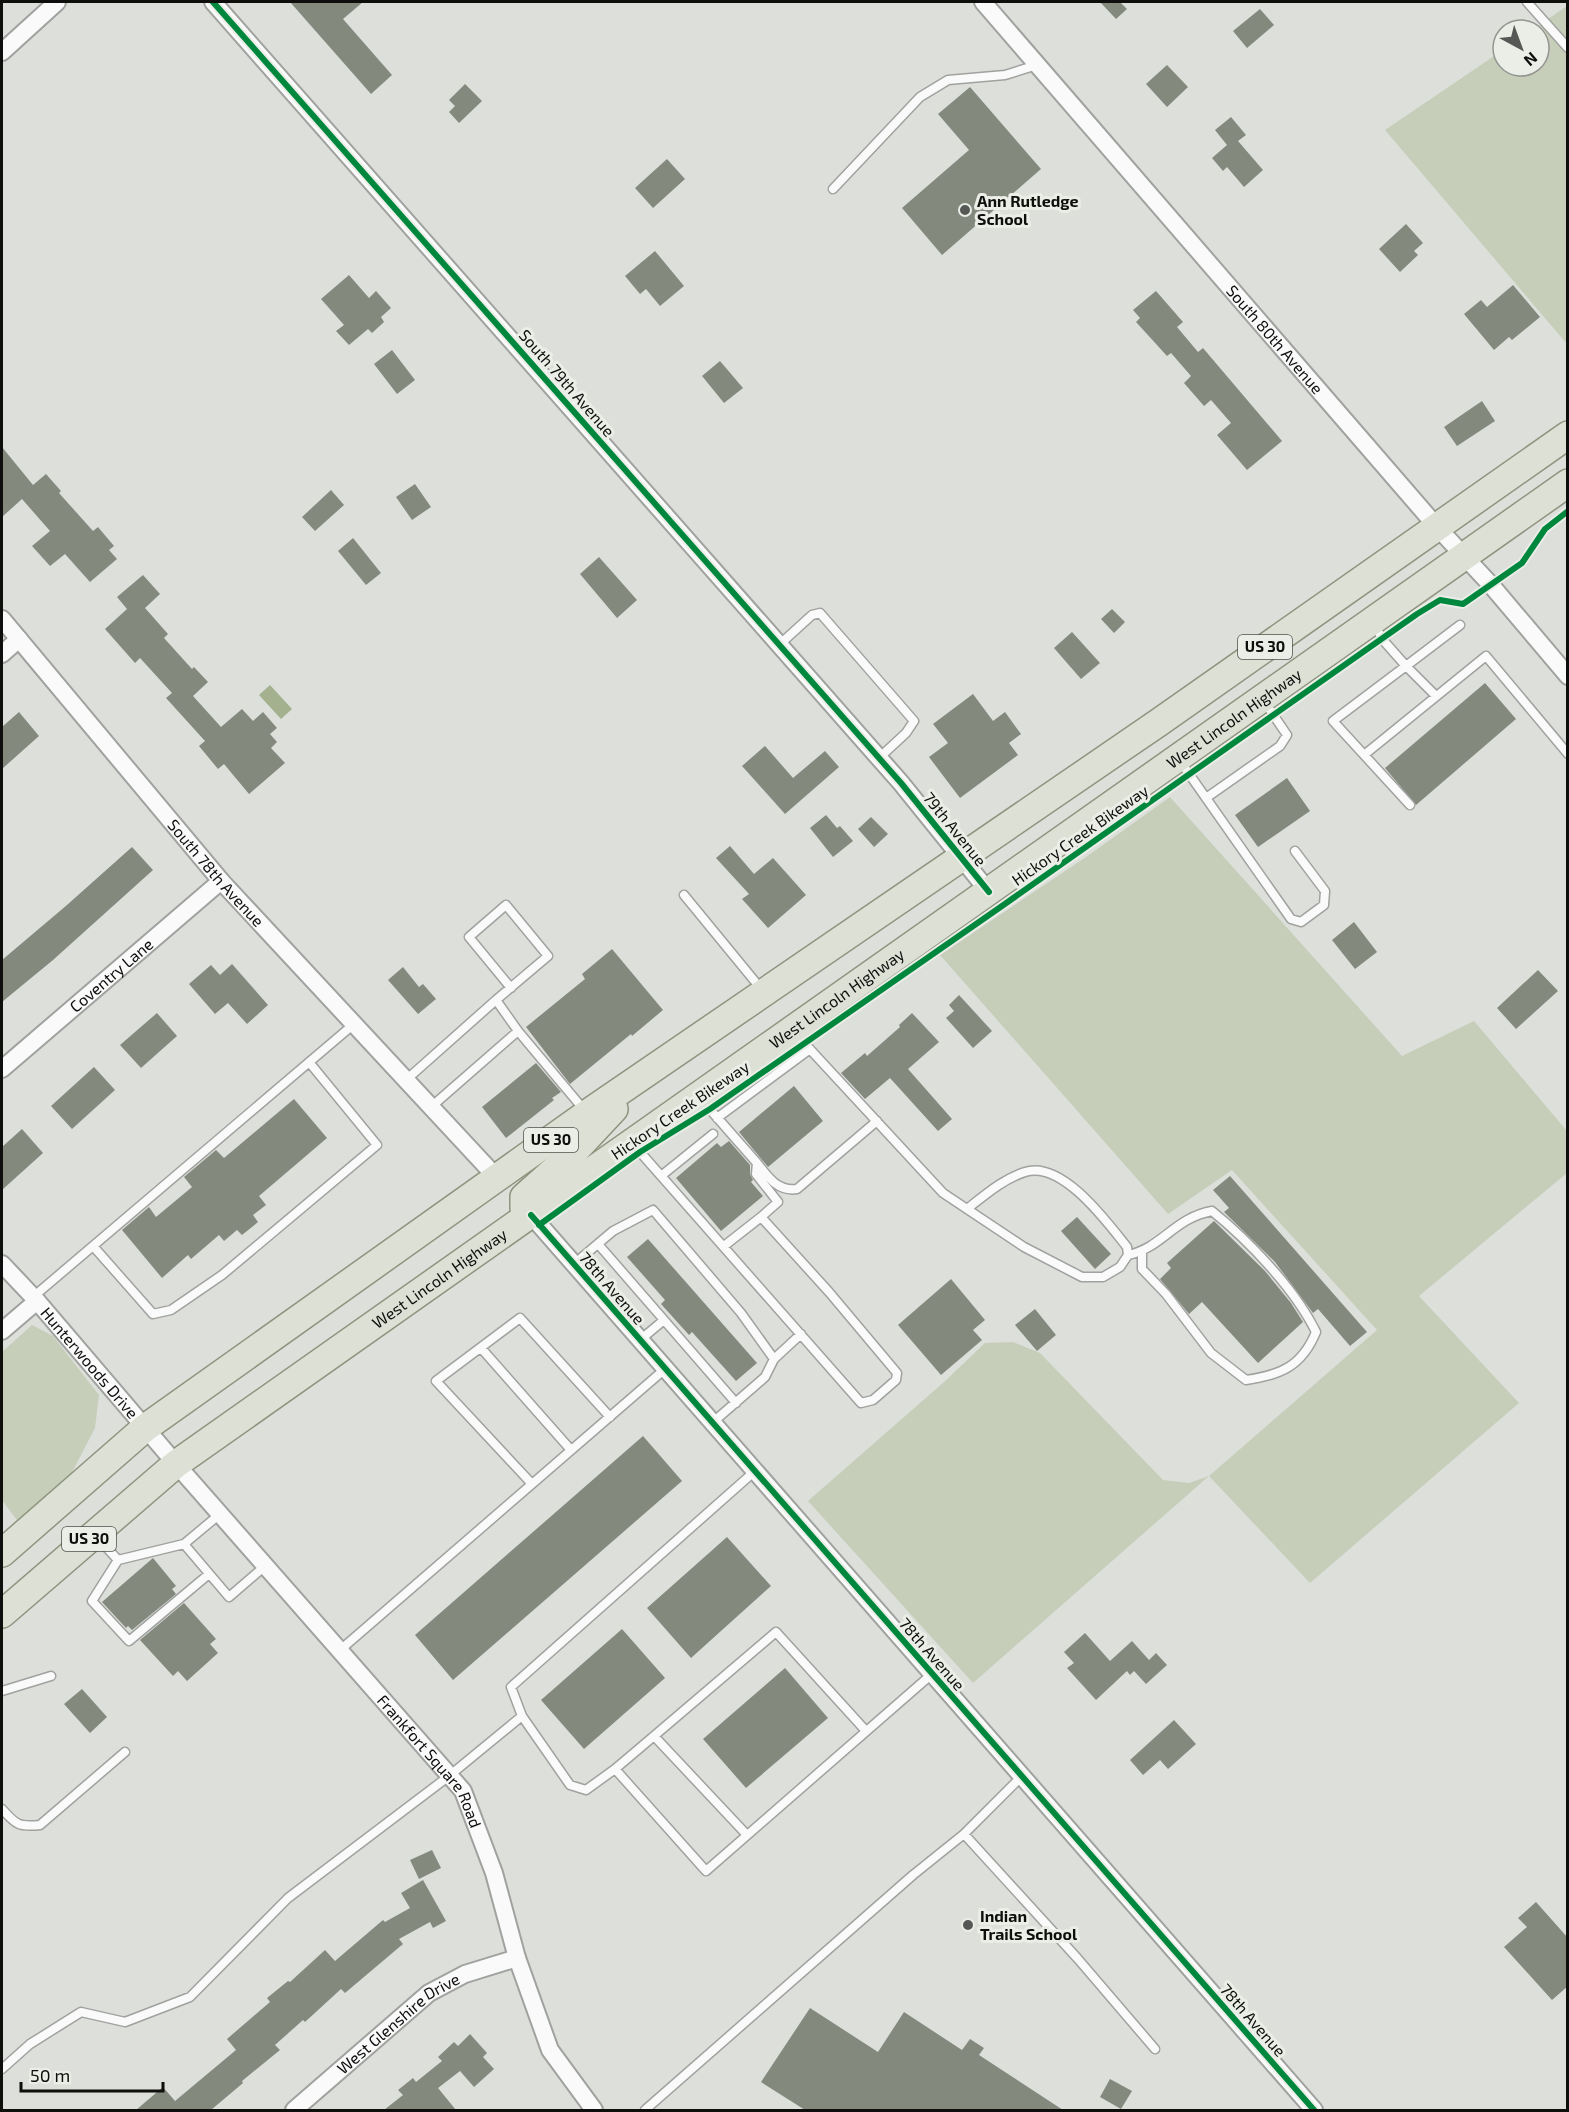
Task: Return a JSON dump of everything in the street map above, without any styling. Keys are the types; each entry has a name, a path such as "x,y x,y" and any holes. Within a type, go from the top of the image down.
{"main road":[{"name":"US 30","path":"2,1553 145,1428 588,1113 962,858 1568,435"},
{"name":"West Lincoln Highway","path":"2,1614 176,1464 1568,483"},
{"path":"531,1215 524,1208 524,1197 570,1156 647,1073"}],"street":[{"path":"2,52 57,2"},
{"name":"South 79th Avenue","path":"213,2 901,783"},
{"name":"South 80th Avenue","path":"983,2 1568,676"},
{"name":"South 78th Avenue","path":"2,619 221,881 436,1112"},
{"path":"2,654 19,639"},
{"name":"79th Avenue","path":"901,783 989,892"},
{"name":"Coventry Lane","path":"2,1069 221,881"},
{"path":"436,1112 498,1179"},
{"name":"78th Avenue","path":"531,1215 1314,2110"},
{"name":"Hunterwoods Drive","path":"2,1264 35,1299 176,1464"},
{"path":"2,1331 35,1299"},
{"name":"Frankfort Square Road","path":"176,1464 463,1791 494,1873 517,1958 550,2050 594,2110"},
{"name":"West Glenshire Drive","path":"294,2110 429,1993 465,1974 517,1958"}],"lane":[{"path":"1527,2 1568,48"},
{"path":"833,189 920,97 948,80 1005,75 1038,65"},
{"path":"779,645 812,615 820,613 914,721 906,734 879,758"},
{"path":"1372,621 1383,640 1436,696"},
{"path":"1410,805 1333,721 1460,625"},
{"path":"1364,755 1486,656 1568,754"},
{"path":"1206,798 1280,746 1287,735 1263,699"},
{"path":"1178,759 1290,919 1301,922 1324,905 1325,891 1295,851"},
{"path":"684,895 765,993"},
{"path":"406,1080 548,957 506,906 469,937 511,988"},
{"path":"496,1000 518,1030 588,1113"},
{"path":"35,1299 93,1246 354,1024"},
{"path":"792,1029 936,1186 967,1209 1024,1247 1082,1277 1103,1277 1120,1267 1128,1255 1127,1247 1073,1186 1043,1171 1028,1171 1007,1179 967,1209"},
{"path":"436,1112 518,1030"},
{"path":"717,1118 810,1049"},
{"path":"93,1246 153,1314 171,1310 222,1275 334,1183 377,1145 309,1062"},
{"path":"698,1095 779,1187 788,1191 796,1189 877,1121"},
{"path":"661,1176 713,1134"},
{"path":"631,1142 861,1403 873,1400 896,1380 897,1373 829,1292 761,1217"},
{"path":"724,1246 778,1202 756,1174 757,1163"},
{"path":"574,1264 613,1232 653,1210 741,1313 774,1359"},
{"path":"1128,1255 1142,1252 1180,1223 1197,1214 1212,1211 1235,1230 1307,1312 1316,1332 1310,1347 1295,1363 1272,1376 1246,1380 1211,1353 1166,1294 1142,1269 1142,1252"},
{"path":"598,1244 736,1402"},
{"path":"532,1484 436,1381 520,1318 610,1417"},
{"path":"640,1340 664,1320"},
{"path":"712,1423 765,1377 774,1359 801,1334"},
{"path":"481,1348 571,1450"},
{"path":"339,1651 665,1369"},
{"path":"754,1471 511,1687 522,1716 570,1785 586,1790 615,1769 776,1632 867,1731"},
{"path":"209,1574 129,1641 92,1601 118,1560 183,1544 220,1514"},
{"path":"95,1534 118,1560"},
{"path":"183,1544 229,1597 265,1566"},
{"path":"615,1769 706,1871 933,1674"},
{"path":"2,1691 51,1676"},
{"path":"2,2069 30,2044 81,2012 125,2022 190,1997 288,1898 449,1776 522,1716"},
{"path":"654,1736 747,1835"},
{"path":"2,1809 15,1824 27,1827 40,1825 125,1752"},
{"path":"645,2110 913,1875 964,1834 1022,1776"},
{"path":"964,1834 1078,1959 1155,2049"}],"shaded area":[{"path":"1567,6 1567,344 1385,130 1491,58 1491,78 1551,78 1550,18"},
{"path":"270,685 292,709 281,719 259,695"},
{"path":"1170,797 1402,1056 1474,1021 1567,1131 1567,1173 1419,1296 1519,1403 1310,1583 1209,1476 1377,1330 1232,1170 1168,1214 940,955 1086,857"},
{"path":"32,1325 53,1336 99,1395 95,1428 67,1482 22,1527 2,1500 2,1352"},
{"path":"1013,1342 1040,1353 1163,1480 1189,1483 1209,1476 973,1683 808,1501 985,1343"}],"building":[{"path":"290,2 363,2 343,19 392,75 371,94"},
{"path":"1100,2 1120,2 1127,9 1116,19"},
{"path":"1260,9 1274,25 1247,48 1233,31"},
{"path":"1167,65 1188,87 1167,107 1146,84"},
{"path":"465,84 482,101 459,123 449,112 455,106 449,100"},
{"path":"970,87 1041,169 942,255 902,208 969,150 938,114"},
{"path":"1231,117 1246,135 1238,141 1263,170 1244,187 1227,167 1223,171 1212,158 1227,145 1215,130"},
{"path":"667,159 685,179 653,208 635,188"},
{"path":"1406,224 1423,243 1414,251 1418,255 1400,272 1379,249"},
{"path":"655,251 684,286 660,306 646,289 640,294 625,276"},
{"path":"349,275 369,298 376,291 391,308 381,317 384,322 372,333 368,329 349,345 336,331 344,325 321,299"},
{"path":"1513,285 1540,317 1512,340 1509,337 1494,350 1464,314 1481,300 1487,307"},
{"path":"1156,291 1183,322 1177,327 1198,352 1203,348 1282,441 1247,470 1217,435 1231,423 1211,400 1204,406 1184,383 1191,376 1171,353 1167,356 1136,322 1140,318 1133,310"},
{"path":"392,350 415,380 397,394 374,364"},
{"path":"720,361 743,388 724,403 702,376"},
{"path":"1482,401 1495,421 1457,446 1444,427"},
{"path":"2,447 33,485 46,474 61,491 59,493 93,531 98,527 114,546 109,550 117,559 90,582 65,554 50,566 32,546 50,531 22,499 2,517"},
{"path":"415,484 431,507 412,520 396,497"},
{"path":"331,490 344,505 315,531 302,517"},
{"path":"353,538 381,573 366,585 338,551"},
{"path":"599,557 637,600 617,618 580,574"},
{"path":"143,575 160,594 145,608 168,634 164,638 192,669 194,667 208,682 193,696 221,727 242,709 253,721 263,712 277,728 270,734 277,742 271,748 285,763 249,794 224,764 218,769 199,746 205,741 166,698 172,693 140,658 135,663 105,629 127,609 117,597"},
{"path":"1112,609 1125,622 1114,633 1101,619"},
{"path":"1072,632 1100,663 1081,679 1054,648"},
{"path":"1485,683 1516,719 1416,805 1385,768"},
{"path":"973,694 993,721 1005,712 1021,734 1009,743 1018,755 960,798 929,757 948,743 933,724"},
{"path":"19,712 39,736 2,769 2,727"},
{"path":"765,746 793,778 825,751 839,767 785,814 742,766"},
{"path":"1287,778 1310,811 1258,847 1235,815"},
{"path":"826,815 853,841 833,857 810,828"},
{"path":"871,817 888,834 874,847 858,829"},
{"path":"730,846 754,874 773,858 806,895 768,928 742,899 749,894 716,858"},
{"path":"132,847 153,870 53,960 2,1002 2,960"},
{"path":"1354,922 1377,952 1355,969 1332,940"},
{"path":"612,949 663,1010 570,1084 526,1027 585,979 582,974"},
{"path":"232,964 268,1005 247,1024 228,1003 215,1014 189,984 211,965 220,975"},
{"path":"403,967 419,987 423,984 436,999 418,1014 388,980"},
{"path":"1538,970 1558,991 1516,1029 1497,1008"},
{"path":"959,995 992,1031 973,1048 946,1018 954,1011 949,1005"},
{"path":"157,1013 177,1036 141,1068 120,1045"},
{"path":"912,1013 939,1042 908,1069 952,1119 938,1131 890,1078 865,1099 841,1073 865,1053 867,1056 900,1027 899,1025"},
{"path":"536,1063 561,1092 506,1138 482,1107"},
{"path":"94,1067 115,1090 72,1129 51,1106"},
{"path":"794,1086 823,1121 768,1167 739,1132"},
{"path":"294,1099 327,1138 259,1196 266,1205 253,1215 258,1222 242,1235 237,1230 224,1241 219,1235 191,1259 188,1255 162,1278 122,1230 149,1207 156,1217 192,1187 184,1177 216,1150 224,1158"},
{"path":"22,1129 43,1153 2,1190 2,1147"},
{"path":"729,1141 750,1165 753,1180 751,1182 763,1196 721,1231 676,1178 717,1143 721,1147"},
{"path":"1230,1176 1367,1332 1350,1346 1318,1309 1313,1313 1275,1262 1224,1212 1229,1208 1213,1190"},
{"path":"1077,1217 1111,1254 1095,1269 1061,1231"},
{"path":"1214,1221 1265,1271 1303,1322 1258,1363 1202,1302 1189,1314 1160,1279 1171,1268 1167,1263"},
{"path":"648,1239 757,1363 736,1381 692,1332 689,1335 661,1304 665,1300 627,1257"},
{"path":"951,1279 985,1320 973,1330 982,1340 941,1375 898,1325"},
{"path":"1035,1309 1056,1335 1037,1351 1015,1325"},
{"path":"643,1436 682,1481 453,1680 415,1635"},
{"path":"727,1537 771,1586 691,1658 647,1608"},
{"path":"153,1558 176,1586 172,1589 176,1594 132,1630 128,1626 126,1628 102,1602"},
{"path":"184,1603 216,1639 210,1644 218,1653 187,1681 178,1671 173,1676 140,1640"},
{"path":"622,1629 665,1678 584,1749 541,1700"},
{"path":"1085,1633 1110,1661 1132,1641 1149,1660 1156,1653 1167,1665 1146,1684 1134,1671 1130,1675 1127,1671 1096,1700 1067,1668 1074,1663 1064,1652"},
{"path":"785,1668 828,1718 746,1788 703,1739"},
{"path":"82,1689 107,1717 90,1733 64,1704"},
{"path":"1174,1720 1196,1744 1168,1769 1160,1760 1143,1775 1130,1760"},
{"path":"432,1850 441,1868 419,1879 410,1860"},
{"path":"423,1880 446,1921 433,1928 430,1922 399,1939 403,1944 345,1993 341,1989 305,2022 303,2020 275,2045 280,2050 211,2110 136,2110 163,2087 175,2101 236,2050 227,2039 270,2002 267,1998 288,1981 290,1982 325,1950 335,1961 383,1920 385,1922 410,1908 401,1893"},
{"path":"1536,1902 1568,1938 1568,1986 1552,2000 1504,1947 1527,1927 1518,1918"},
{"path":"810,2008 878,2052 904,2012 962,2050 970,2039 984,2048 979,2055 1063,2110 805,2110 761,2082"},
{"path":"470,2034 487,2053 483,2057 494,2069 474,2087 460,2071 438,2088 456,2110 384,2110 403,2095 398,2090 413,2078 416,2082 442,2061 438,2057 454,2042 458,2046"},
{"path":"1110,2079 1132,2091 1121,2109 1100,2097"}],"cycle path":[{"path":"213,2 901,783 989,892"},
{"name":"Hickory Creek Bikeway","path":"539,1225 640,1152 710,1109 1002,906 1417,614 1440,600 1463,604 1522,563 1545,529 1568,511"},
{"path":"531,1215 1314,2110"}],"place":[{"name":"Ann Rutledge School","path":"965,210"},
{"name":"Indian Trails School","path":"968,1925"}]}
